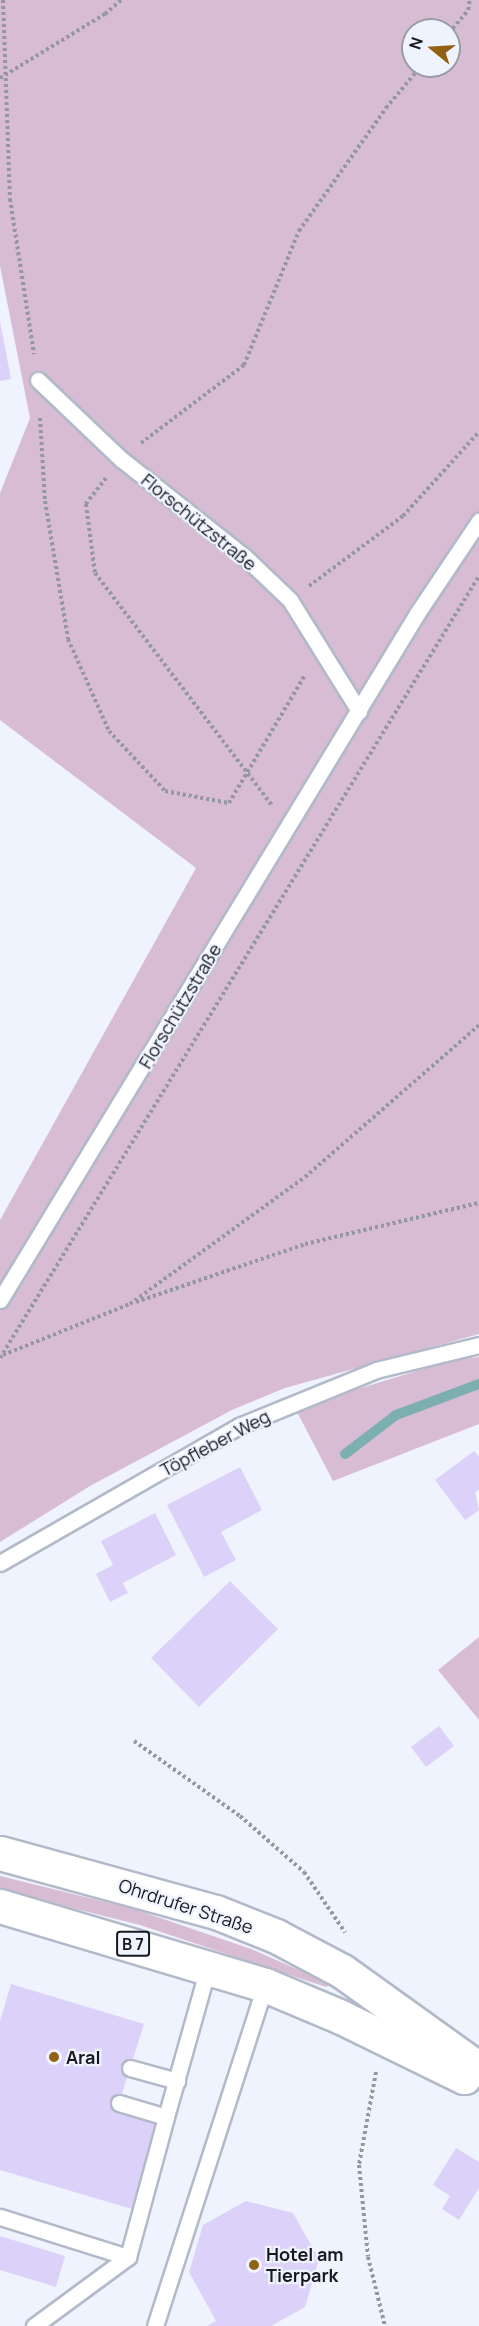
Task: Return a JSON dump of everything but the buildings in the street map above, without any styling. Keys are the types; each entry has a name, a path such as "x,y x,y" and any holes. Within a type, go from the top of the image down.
{"main road":[{"name":"Ohrdrufer Straße","path":"0,1853 216,1912 276,1936 342,1971 479,2069"},
{"name":"B 7","path":"0,1906 265,1985 341,2017 479,2084"}],"lane":[{"name":"Florschützstraße","path":"38,380 121,459 244,556 290,600 359,711"},
{"name":"Florschützstraße","path":"0,1300 359,711 479,521"},
{"name":"Töpfleber Weg","path":"0,1563 240,1426 376,1370 479,1346"},
{"path":"34,2326 128,2257 208,1968"},
{"path":"155,2326 265,1985"},
{"path":"341,2017 371,2015 393,2006 399,2046"},
{"path":"130,2068 177,2082"},
{"path":"119,2103 166,2117"},
{"path":"0,2217 128,2257"}],"path":[{"path":"3,0 2,77 10,199 38,380 45,501 68,639 109,730 165,790 229,803 320,649"},
{"path":"2,77 105,14 121,0"},
{"path":"461,18 468,10 470,0"},
{"path":"289,827 95,573 86,504 121,459 244,365 299,231 386,108 411,78"},
{"path":"290,600 403,516 479,432"},
{"path":"1,1356 479,576"},
{"path":"130,1304 305,1177 479,1025"},
{"path":"1,1356 130,1304 305,1244 479,1203"},
{"path":"134,1741 240,1816 304,1872 349,1939"},
{"path":"385,2326 368,2257 359,2164 378,2062 399,2046"}],"shaded area":[{"path":"0,0 479,0 479,1334 285,1388 232,1410 90,1486 0,1542 0,1220 196,868 0,720 0,493 30,418 0,266"},
{"path":"479,1357 479,1424 333,1481 295,1408 453,1360"},
{"path":"479,1637 479,1720 438,1670"},
{"path":"0,1876 134,1909 251,1949 331,1984 326,1987 140,1925 0,1890"}],"waterway":[{"path":"345,1454 396,1415 479,1384"}],"place":[{"name":"Aral","path":"54,2057"},
{"name":"Hotel am Tierpark","path":"254,2265"}]}
